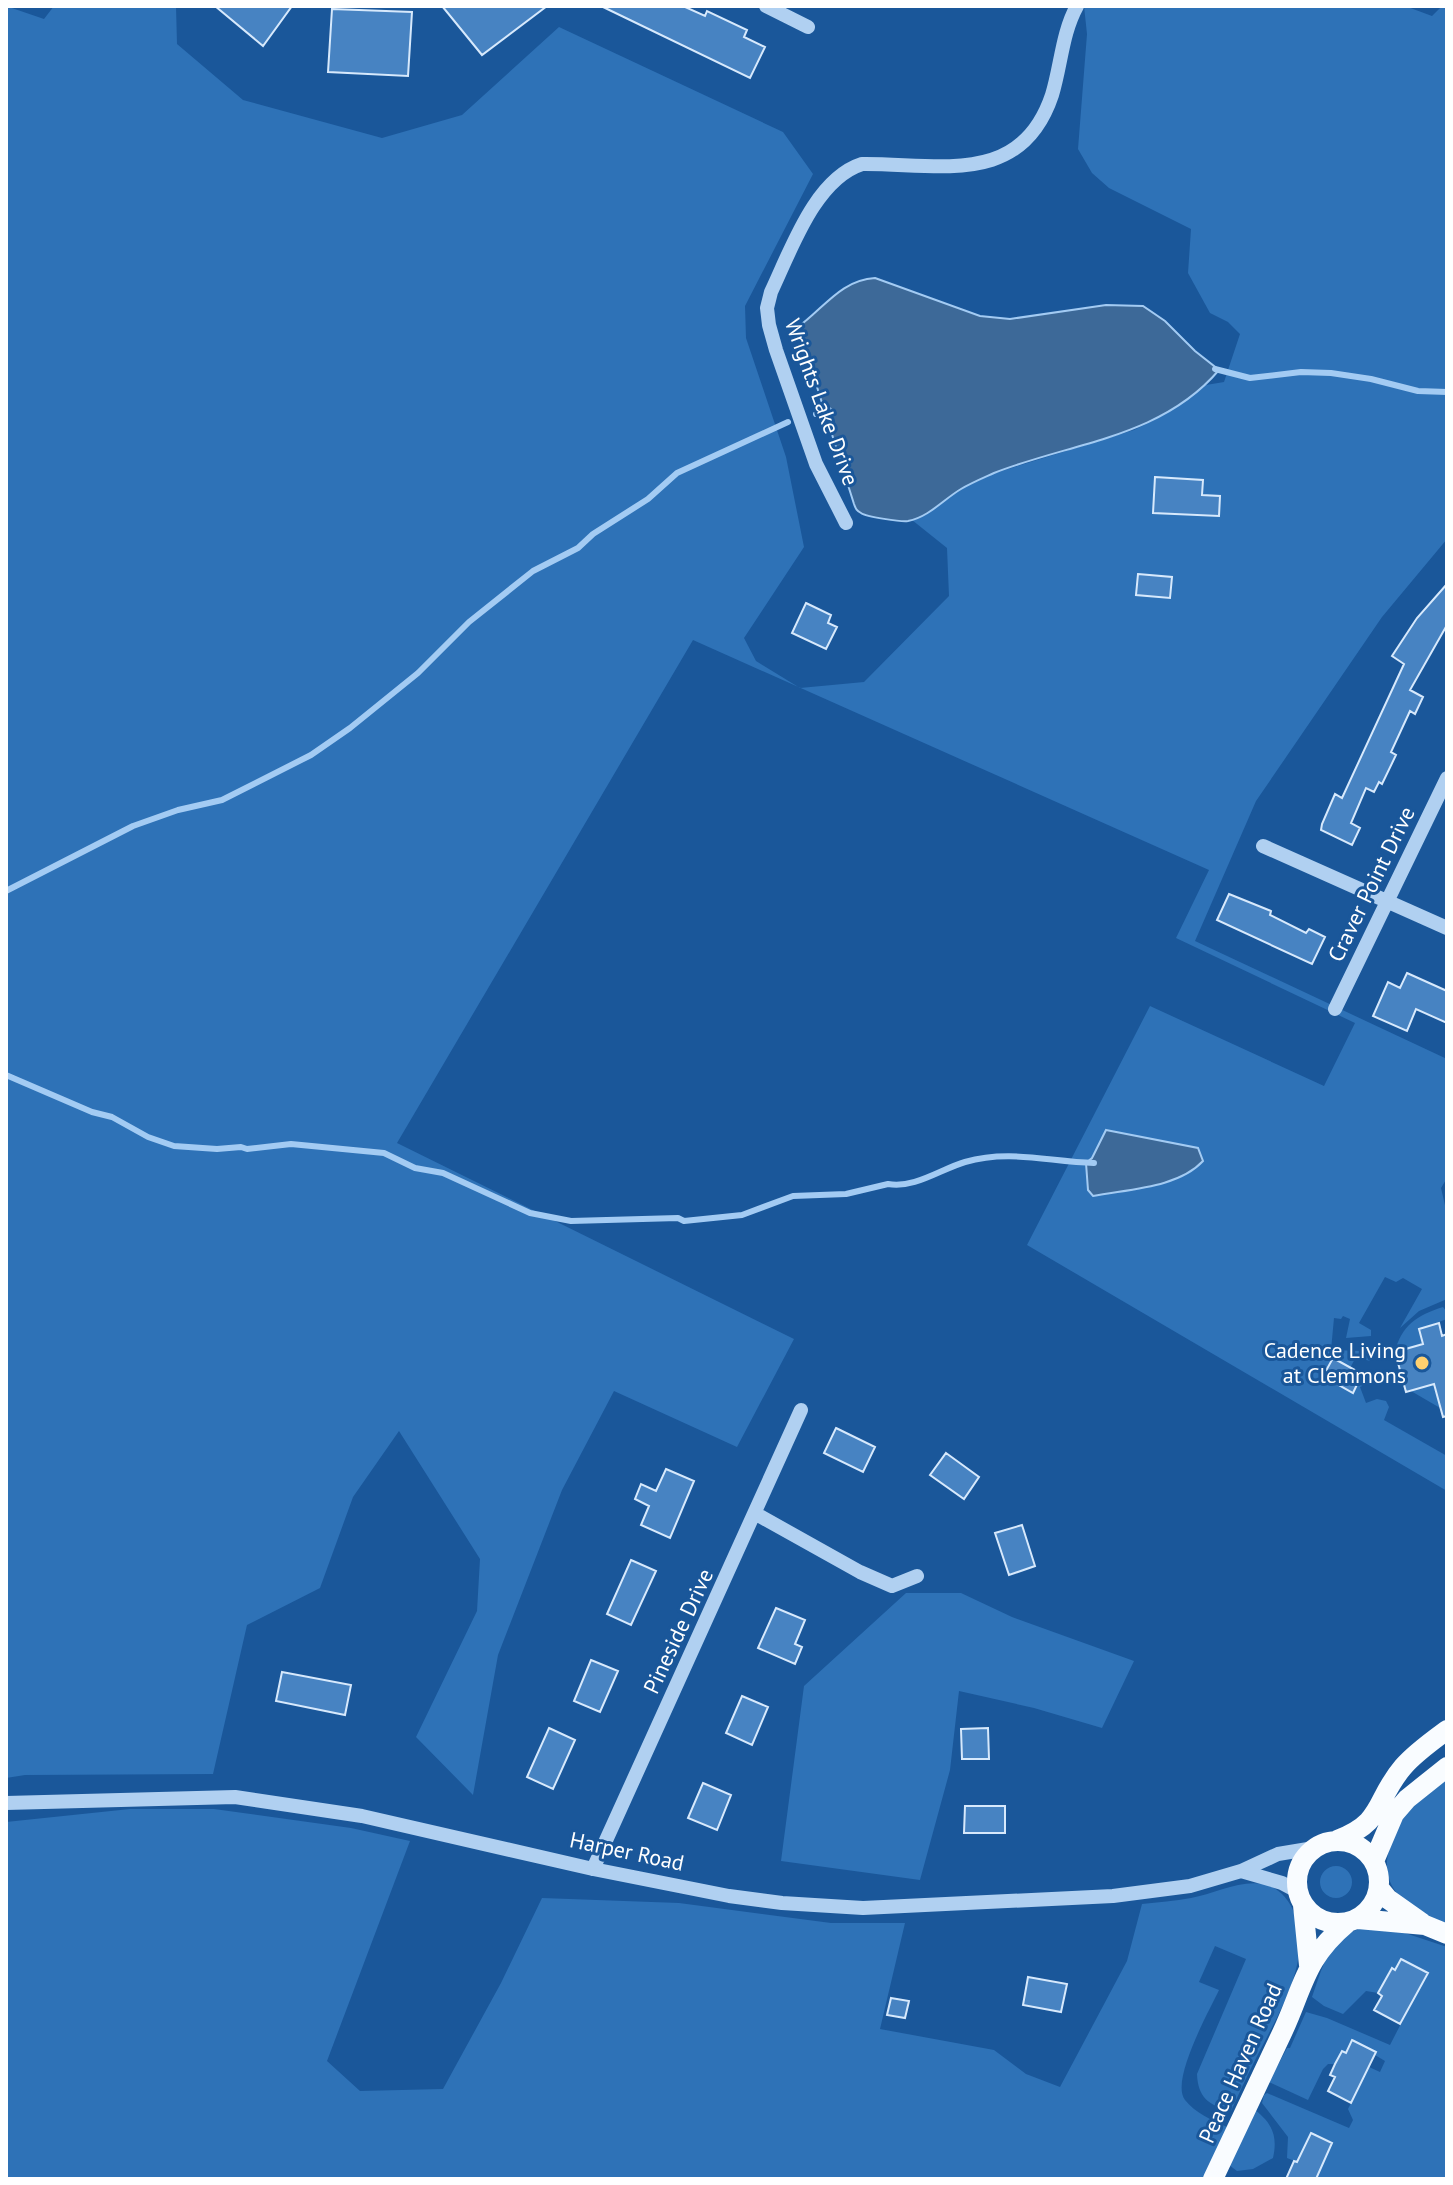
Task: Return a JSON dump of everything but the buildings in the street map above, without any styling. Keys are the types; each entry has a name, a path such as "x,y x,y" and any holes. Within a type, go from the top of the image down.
{"main road":[{"path":"1425,1925 1323,1921 1300,1898 1299,1867 1314,1848 1359,1832 1370,1822 1404,1767 1447,1730"},
{"path":"1374,1861 1394,1814 1407,1799 1447,1767"},
{"path":"1336,1841 1358,1845 1374,1861 1380,1879 1375,1901 1353,1921"},
{"path":"1379,1888 1388,1899 1425,1925 1447,1934"},
{"name":"Peace Haven Road","path":"1300,1898 1309,1965"},
{"name":"Peace Haven Road","path":"1213,2179 1286,2024 1309,1965 1327,1942 1353,1921"}],"street":[{"path":"766,6 808,27"},
{"name":"Wrights Lake Drive","path":"846,523 816,464 776,350 768,317 771,292 818,201 847,169 862,164 966,166 992,162 1021,146 1042,118 1052,95 1065,36 1077,6"},
{"name":"Craver Point Drive","path":"1335,1009 1447,778"},
{"path":"1263,846 1447,928"},
{"name":"Pineside Drive","path":"593,1869 801,1410"},
{"path":"756,1514 860,1572 892,1586 917,1576"},
{"name":"Harper Road","path":"6,1803 235,1797 362,1816 593,1869 729,1896 863,1908 1113,1896 1190,1886 1241,1871 1278,1854 1314,1848"},
{"path":"1241,1871 1282,1883 1300,1898"}],"shaded area":[{"path":"6,6 44,19 54,6 176,6 177,44 243,100 382,138 462,115 559,27 783,132 813,174 745,306 746,338 786,457 804,547 744,638 756,661 798,687 693,640 397,1143 794,1339 737,1447 614,1391 562,1490 498,1655 473,1795 416,1737 477,1611 480,1559 399,1431 353,1497 320,1588 247,1625 213,1774 25,1775 6,1778"},
{"path":"1084,6 1405,6 1432,16 1442,6 1447,6 1447,539 1382,617 1256,801 1195,941 1447,1059 1447,1178 1441,1188 1447,1214 1447,1299 1419,1311 1400,1328 1422,1289 1403,1278 1396,1282 1385,1277 1359,1323 1371,1330 1371,1336 1346,1338 1350,1319 1343,1316 1341,1319 1334,1318 1331,1350 1362,1351 1370,1357 1370,1361 1356,1357 1350,1368 1333,1358 1323,1376 1352,1392 1359,1380 1371,1382 1360,1387 1366,1403 1377,1399 1386,1401 1389,1407 1384,1420 1447,1456 1447,1491 1027,1245 1150,1006 1324,1086 1355,1023 1176,938 1209,870 801,688 864,682 949,596 947,548 912,520 959,490 995,473 1134,430 1166,414 1206,385 1224,382 1240,334 1228,322 1210,313 1188,273 1191,229 1109,188 1092,173 1078,149 1087,34"},
{"path":"875,278 980,316 1010,319 1106,305 1143,306 1165,321 1219,370 1196,393 1143,424 994,473 961,489 916,519 904,521 864,515 854,504 798,327 843,289"},
{"path":"1106,1130 1198,1148 1203,1161 1193,1170 1166,1182 1093,1196 1088,1190 1086,1163 1092,1158"},
{"path":"1443,1307 1447,1319 1419,1329 1423,1344 1395,1352 1406,1328 1425,1314"},
{"path":"1433,1384 1438,1399 1447,1397 1447,1412 1411,1391"},
{"path":"906,1593 961,1593 1012,1617 1134,1661 1102,1728 959,1691 950,1770 920,1880 781,1861 804,1686"},
{"path":"1447,1774 1447,1925 1405,1902 1396,1892 1387,1867 1389,1852 1404,1814"},
{"path":"130,1809 214,1809 351,1828 410,1841 327,2061 360,2091 443,2089 501,1983 542,1898 679,1903 831,1923 905,1923 880,2029 994,2050 1026,2074 1060,2087 1127,1961 1142,1904 1191,1898 1245,1884 1267,1885 1286,1898 1291,1906 1300,1940 1298,1957 1282,2008 1231,2111 1206,2099 1197,2074 1246,1959 1215,1946 1199,1982 1219,1990 1187,2062 1182,2091 1193,2108 1227,2127 1203,2179 6,2179 6,1822"},
{"path":"1336,1866 1347,1871 1352,1882 1347,1893 1336,1898 1325,1893 1320,1882 1325,1871"},
{"path":"1365,1927 1390,1928 1447,1947 1447,2179 1317,2177 1332,2142 1311,2133 1297,2162 1287,2158 1288,2137 1262,2103 1267,2093 1349,2128 1353,2120 1348,2109 1369,2067 1380,2072 1385,2061 1375,2055 1376,2052 1352,2041 1335,2064 1328,2064 1323,2069 1308,2100 1269,2082 1287,2048 1290,2048 1306,2012 1390,2045 1427,1973 1401,1959 1395,1970 1391,1968 1378,1993 1366,1991 1343,2014 1312,1997 1324,1963 1335,1945"},
{"path":"1255,2110 1272,2131 1275,2143 1273,2158 1253,2169 1237,2171 1229,2165"}],"waterway":[{"path":"1215,369 1250,378 1301,372 1331,373 1418,391 1447,392"},
{"path":"816,414 829,410"},
{"path":"6,891 133,826 178,810 222,800 311,755 418,673 469,622 533,571 578,548 593,534 648,499 677,473 788,422"},
{"path":"6,1075 92,1112 112,1117 148,1137 174,1146 247,1149 291,1144 384,1153 415,1168 443,1173 530,1213 571,1221 678,1218 684,1221 742,1215 793,1196 846,1194 888,1184 908,1184 982,1158 1014,1156 1094,1163"}],"place":[{"name":"Cadence Living at Clemmons","path":"1422,1363"}]}
